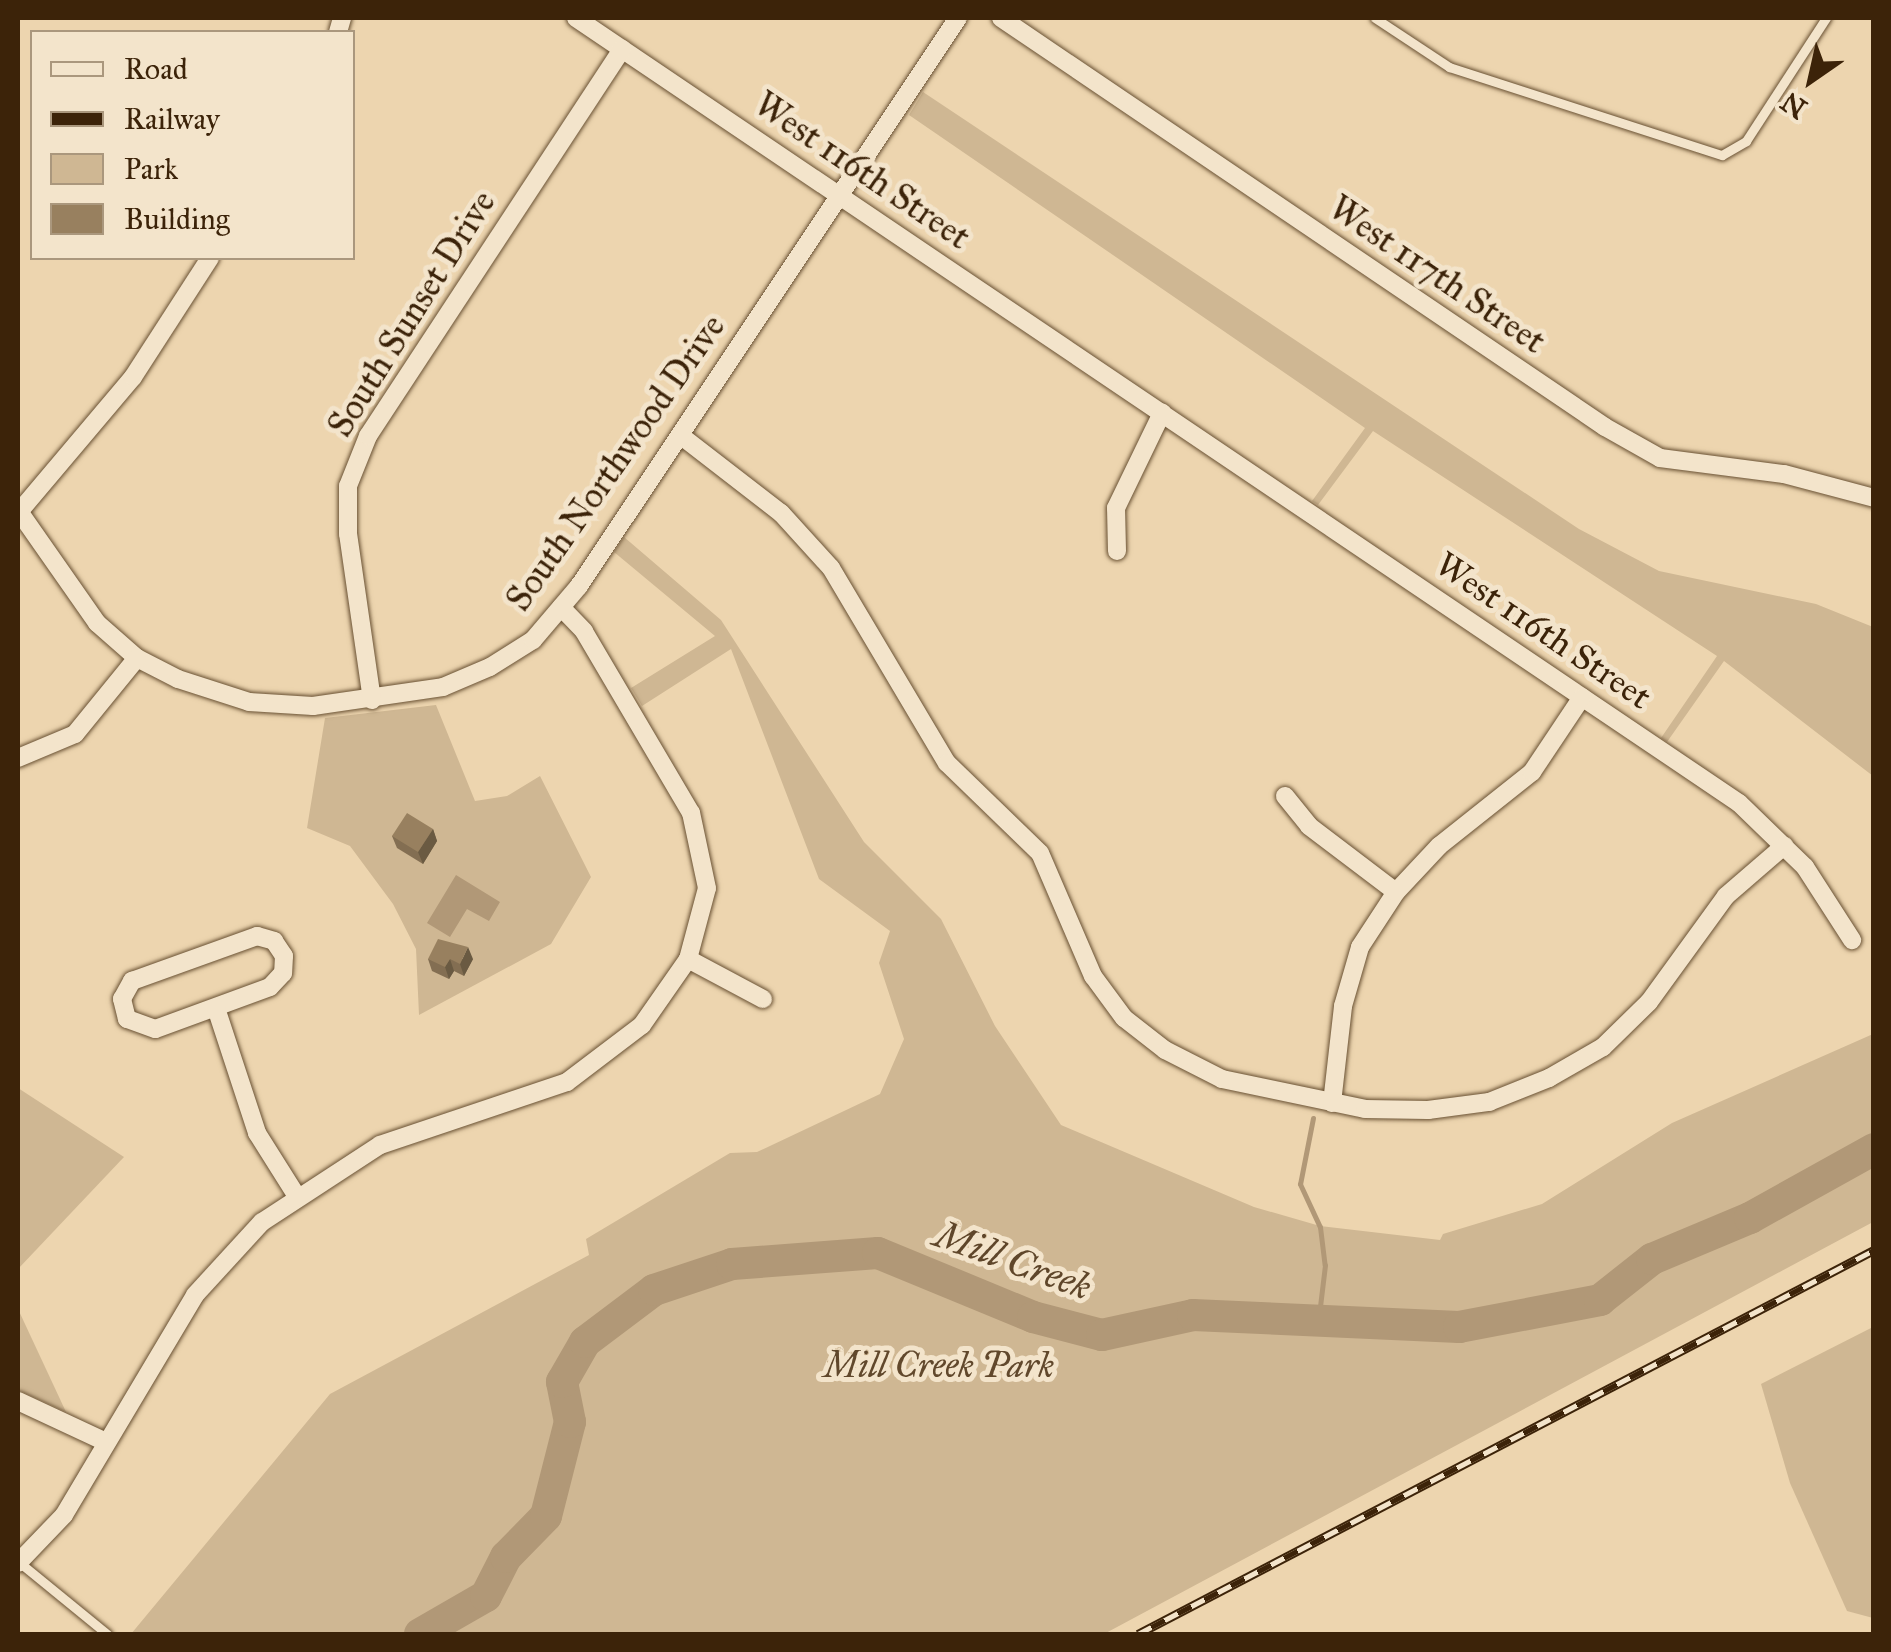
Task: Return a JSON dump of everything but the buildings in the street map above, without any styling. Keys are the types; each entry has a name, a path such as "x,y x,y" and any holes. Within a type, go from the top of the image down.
{"street":[{"name":"West 116th Street","path":"576,18 1739,803 1805,867 1852,940"},
{"name":"South Northwood Drive","path":"18,510 74,596 137,658 249,702 313,706 372,700 443,688 490,667 533,640 561,607 680,436 958,18"},
{"name":"West 117th Street","path":"1002,18 1517,370 1660,458 1784,474 1874,498"},
{"name":"South Sunset Drive","path":"372,700 348,534 348,486 368,436 622,49"},
{"path":"18,510 132,378 209,260"},
{"path":"1118,551 1116,508 1162,413"},
{"path":"680,436 781,513 830,568 947,763 1040,853 1093,976 1124,1018 1164,1050 1222,1079 1332,1103 1428,1110 1489,1102 1604,1047 1649,1002 1726,896 1784,846"},
{"path":"18,1562 64,1515 195,1295 296,1195 380,1144 567,1082 642,1025 688,959 708,888 691,813 584,631 561,607"},
{"path":"18,758 76,734 137,658"},
{"path":"1332,1103 1343,1006 1360,947 1396,892 1439,846 1532,772 1582,697"},
{"path":"1285,796 1309,826 1396,892"},
{"path":"248,938 274,941 285,965 278,981 216,1008 148,1030 128,1019 122,998 139,978 248,938"},
{"path":"688,959 762,1000"},
{"path":"216,1008 256,1133 296,1195"},
{"path":"18,1401 106,1442"}],"lane":[{"path":"1375,18 1449,68 1722,155 1746,141 1826,18"},
{"path":"18,1562 107,1634"}],"green space":[{"path":"923,92 1579,529 1659,571 1816,604 1873,627 1873,776 1724,661 1667,742 1661,738 1717,656 1373,431 1318,505 1312,501 1365,428 909,115"},
{"name":"Mill Creek Park","path":"624,537 721,620 864,842 941,919 995,1026 1061,1125 1254,1207 1320,1226 1440,1240 1443,1234 1542,1204 1672,1123 1873,1034 1873,1222 1104,1634 131,1634 330,1394 589,1255 586,1239 730,1153 757,1152 880,1094 904,1039 879,963 890,931 819,879 731,649 642,706 631,688 715,636 614,552"},
{"path":"436,705 475,801 507,796 540,776 591,877 551,944 419,1015 416,949 393,904 350,846 307,828 325,718"},
{"path":"18,1088 124,1157 18,1269"},
{"path":"18,1309 66,1412 18,1390"},
{"path":"1873,1327 1873,1618 1847,1611 1790,1483 1761,1384"}],"shaded area":[{"path":"456,875 500,902 489,921 467,909 450,937 427,923"}],"waterway":[{"path":"1313,1118 1300,1184 1320,1227 1325,1265 1318,1323"},
{"name":"Mill Creek","path":"420,1634 486,1596 506,1557 546,1516 570,1422 562,1382 585,1342 654,1290 732,1264 878,1253 1033,1317 1102,1335 1193,1315 1459,1327 1600,1300 1652,1259 1750,1218 1874,1149"}],"railway":[{"path":"1138,1634 1874,1250"}]}
